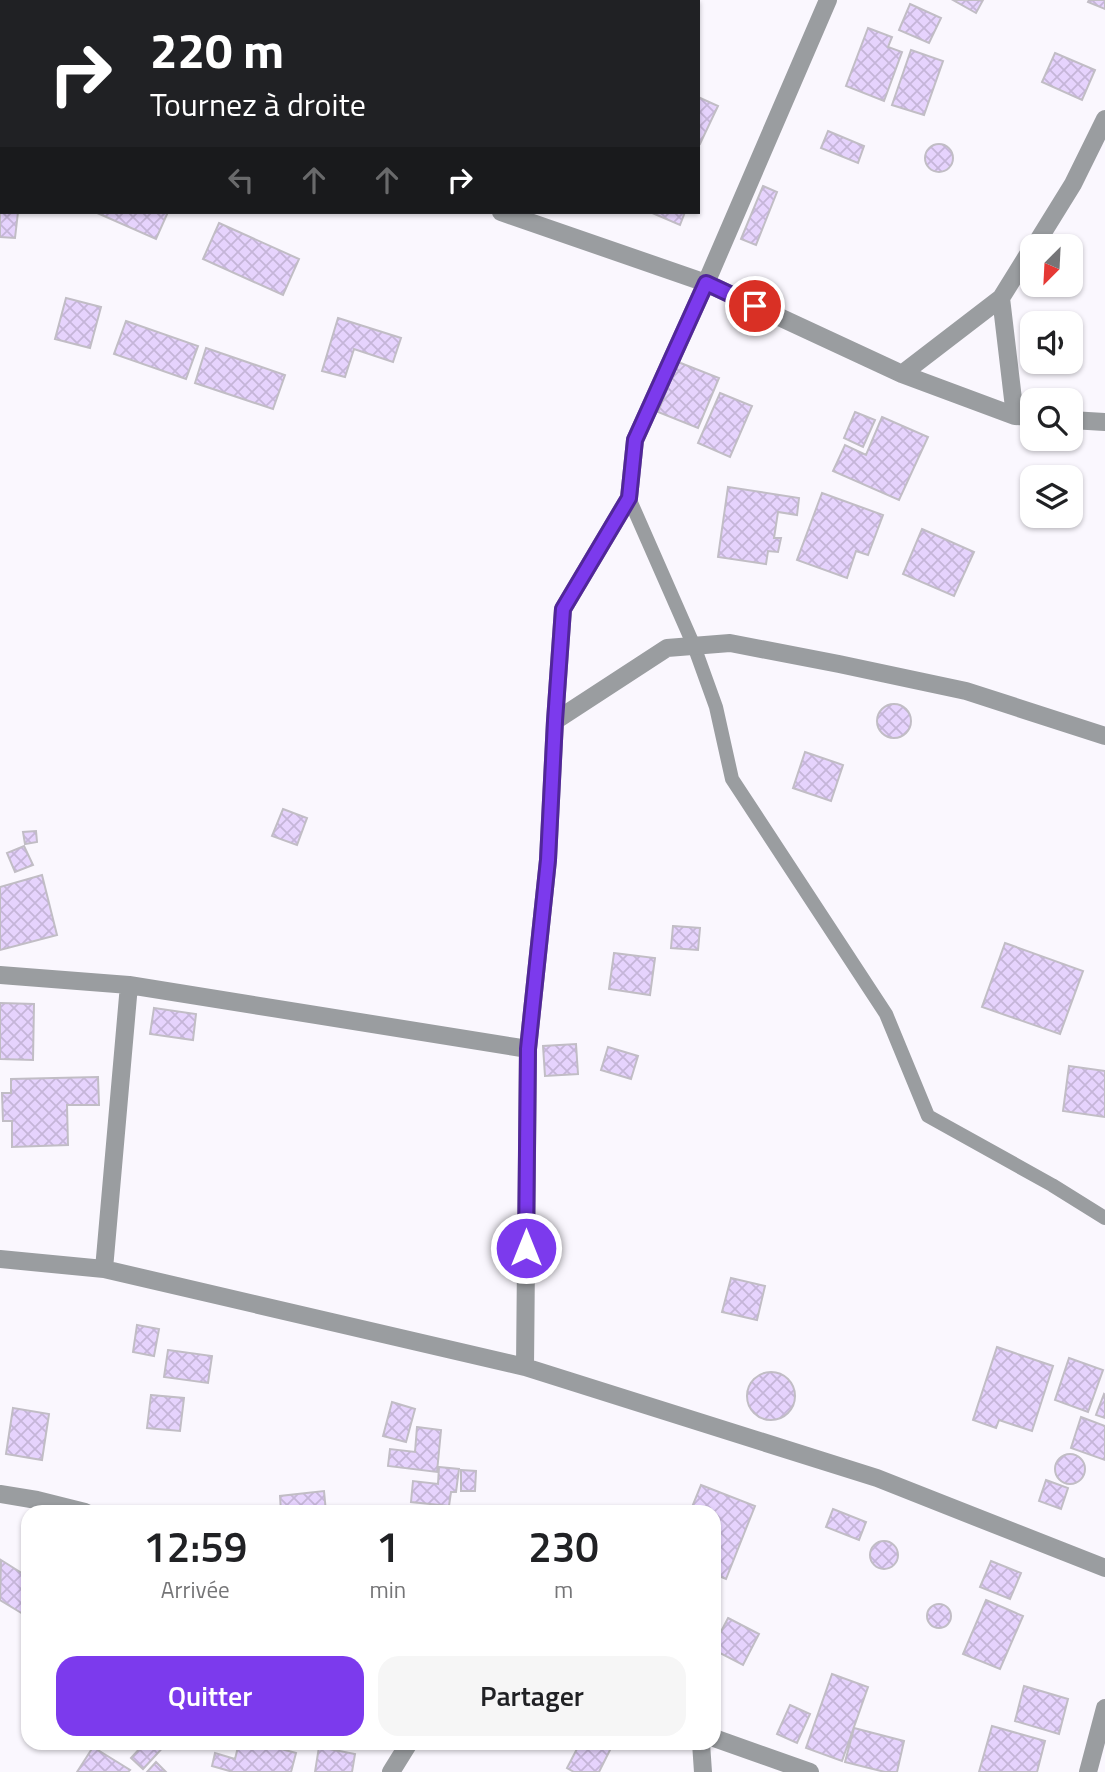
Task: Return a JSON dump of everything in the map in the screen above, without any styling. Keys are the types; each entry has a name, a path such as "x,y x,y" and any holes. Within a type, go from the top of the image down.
{"street":[{"path":"525,1367 528,1049 548,860 563,609 629,498 635,440 828,0"},
{"path":"1042,234 1103,128"},
{"path":"507,214 706,283 902,374 1020,415"},
{"path":"902,374 1001,298 1020,268"},
{"path":"1001,298 1020,395"},
{"path":"1083,421 1105,422"},
{"path":"555,721 667,648 730,643 966,691 1105,736"},
{"path":"0,975 129,985 528,1049"},
{"path":"104,1269 129,985"},
{"path":"0,1259 104,1269 525,1367 877,1478 1105,1568"},
{"path":"0,1494 57,1505"},
{"path":"1088,1772 1105,1708"},
{"path":"721,1740 810,1772"},
{"path":"391,1772 405,1750"},
{"path":"701,1750 703,1772"}],"lane":[{"path":"629,498 694,646 716,707 732,779 886,1014 928,1116 1052,1185 1105,1218"}],"building":[{"path":"953,0 983,0 976,13"},
{"path":"1105,0 1105,9 1088,2"},
{"path":"910,4 941,18 929,43 899,30"},
{"path":"868,28 892,37 888,47 902,52 884,101 846,86"},
{"path":"911,50 943,61 924,115 892,105"},
{"path":"1055,53 1095,70 1082,100 1042,82"},
{"path":"700,98 718,106 700,144"},
{"path":"828,131 864,146 858,163 821,148"},
{"path":"939,144 949,148 953,158 949,168 939,172 929,168 925,158 929,148"},
{"path":"763,186 777,192 756,245 741,239"},
{"path":"0,214 18,214 15,238 0,237"},
{"path":"100,214 167,214 156,239"},
{"path":"655,214 684,214 680,225"},
{"path":"219,223 299,259 283,295 203,259"},
{"path":"66,298 101,307 90,348 55,339"},
{"path":"338,318 401,338 393,362 354,349 345,377 322,371"},
{"path":"126,321 198,346 186,379 114,354"},
{"path":"206,348 285,375 273,409 195,383"},
{"path":"678,362 719,378 698,428 658,412"},
{"path":"720,393 752,406 730,457 698,443"},
{"path":"855,412 875,420 863,447 844,438"},
{"path":"882,417 928,437 899,500 833,471 845,445 866,455"},
{"path":"728,487 799,498 797,515 778,512 774,538 781,538 778,552 768,551 766,564 718,557"},
{"path":"822,493 883,515 868,555 856,551 847,578 797,560"},
{"path":"922,529 974,552 954,596 903,574"},
{"path":"894,704 906,709 911,721 906,733 894,738 882,733 877,721 882,709"},
{"path":"805,752 843,765 831,801 793,788"},
{"path":"283,809 307,818 297,845 272,836"},
{"path":"36,831 37,842 25,844 23,832"},
{"path":"24,846 33,865 15,872 7,853"},
{"path":"42,875 57,935 0,950 0,887"},
{"path":"673,926 700,928 698,950 671,948"},
{"path":"1005,943 1083,971 1060,1034 982,1007"},
{"path":"614,953 655,958 650,995 609,989"},
{"path":"0,1003 34,1004 33,1060 0,1059"},
{"path":"154,1008 196,1014 193,1040 150,1034"},
{"path":"576,1044 578,1074 545,1076 543,1046"},
{"path":"608,1047 638,1056 631,1079 601,1070"},
{"path":"1069,1066 1105,1071 1105,1117 1063,1111"},
{"path":"98,1077 99,1105 67,1105 68,1145 12,1147 12,1121 3,1121 2,1093 11,1093 11,1079"},
{"path":"731,1278 765,1286 757,1320 722,1312"},
{"path":"137,1325 159,1329 154,1356 133,1352"},
{"path":"997,1347 1053,1366 1032,1431 999,1420 996,1428 973,1420"},
{"path":"168,1350 212,1356 208,1383 164,1377"},
{"path":"1069,1358 1103,1370 1088,1412 1055,1400"},
{"path":"771,1372 788,1379 795,1396 788,1413 771,1420 754,1413 747,1396 754,1379"},
{"path":"151,1395 184,1398 180,1431 147,1428"},
{"path":"1105,1395 1105,1418 1096,1415"},
{"path":"392,1402 415,1409 406,1442 383,1436"},
{"path":"13,1408 49,1414 42,1460 6,1454"},
{"path":"1081,1417 1105,1426 1105,1460 1071,1448"},
{"path":"417,1427 441,1430 437,1472 388,1466 390,1449 415,1452"},
{"path":"1070,1454 1076,1455 1084,1463 1084,1475 1076,1483 1070,1484 1064,1483 1056,1475 1055,1469 1056,1463 1064,1455"},
{"path":"439,1467 459,1469 456,1492 451,1492 449,1505 411,1502 413,1481 438,1484"},
{"path":"461,1470 476,1471 475,1491 461,1491"},
{"path":"1046,1480 1068,1488 1061,1509 1039,1501"},
{"path":"701,1485 755,1506 726,1579 721,1577 721,1505 693,1505"},
{"path":"324,1491 325,1505 281,1505 280,1496"},
{"path":"833,1509 866,1522 859,1540 826,1527"},
{"path":"884,1541 894,1545 898,1555 894,1565 884,1569 874,1565 870,1555 874,1545"},
{"path":"1,1560 21,1573 21,1613 0,1600"},
{"path":"991,1561 1021,1573 1010,1599 980,1587"},
{"path":"986,1600 1023,1616 1000,1669 963,1654"},
{"path":"934,1604 944,1604 951,1611 951,1621 944,1628 934,1628 927,1621 927,1611"},
{"path":"728,1618 759,1634 743,1665 721,1654 721,1632"},
{"path":"832,1674 868,1687 842,1761 806,1748"},
{"path":"1024,1686 1068,1699 1059,1734 1015,1721"},
{"path":"790,1705 810,1714 797,1743 777,1734"},
{"path":"992,1726 1045,1741 1037,1772 979,1772"},
{"path":"854,1728 904,1741 897,1772 885,1772 845,1762"},
{"path":"91,1750 98,1750 130,1770 128,1772 77,1772"},
{"path":"138,1750 161,1750 143,1769 131,1758"},
{"path":"237,1750 285,1750 296,1753 291,1772 233,1772 212,1766 215,1753 235,1759"},
{"path":"319,1750 355,1754 352,1772 315,1772"},
{"path":"576,1750 610,1750 599,1772 574,1772 567,1768"},
{"path":"156,1762 166,1772 147,1772"}],"route":[{"path":"526,1248 528,1049 548,860 563,609 629,498 635,440 706,283 755,306"}]}
